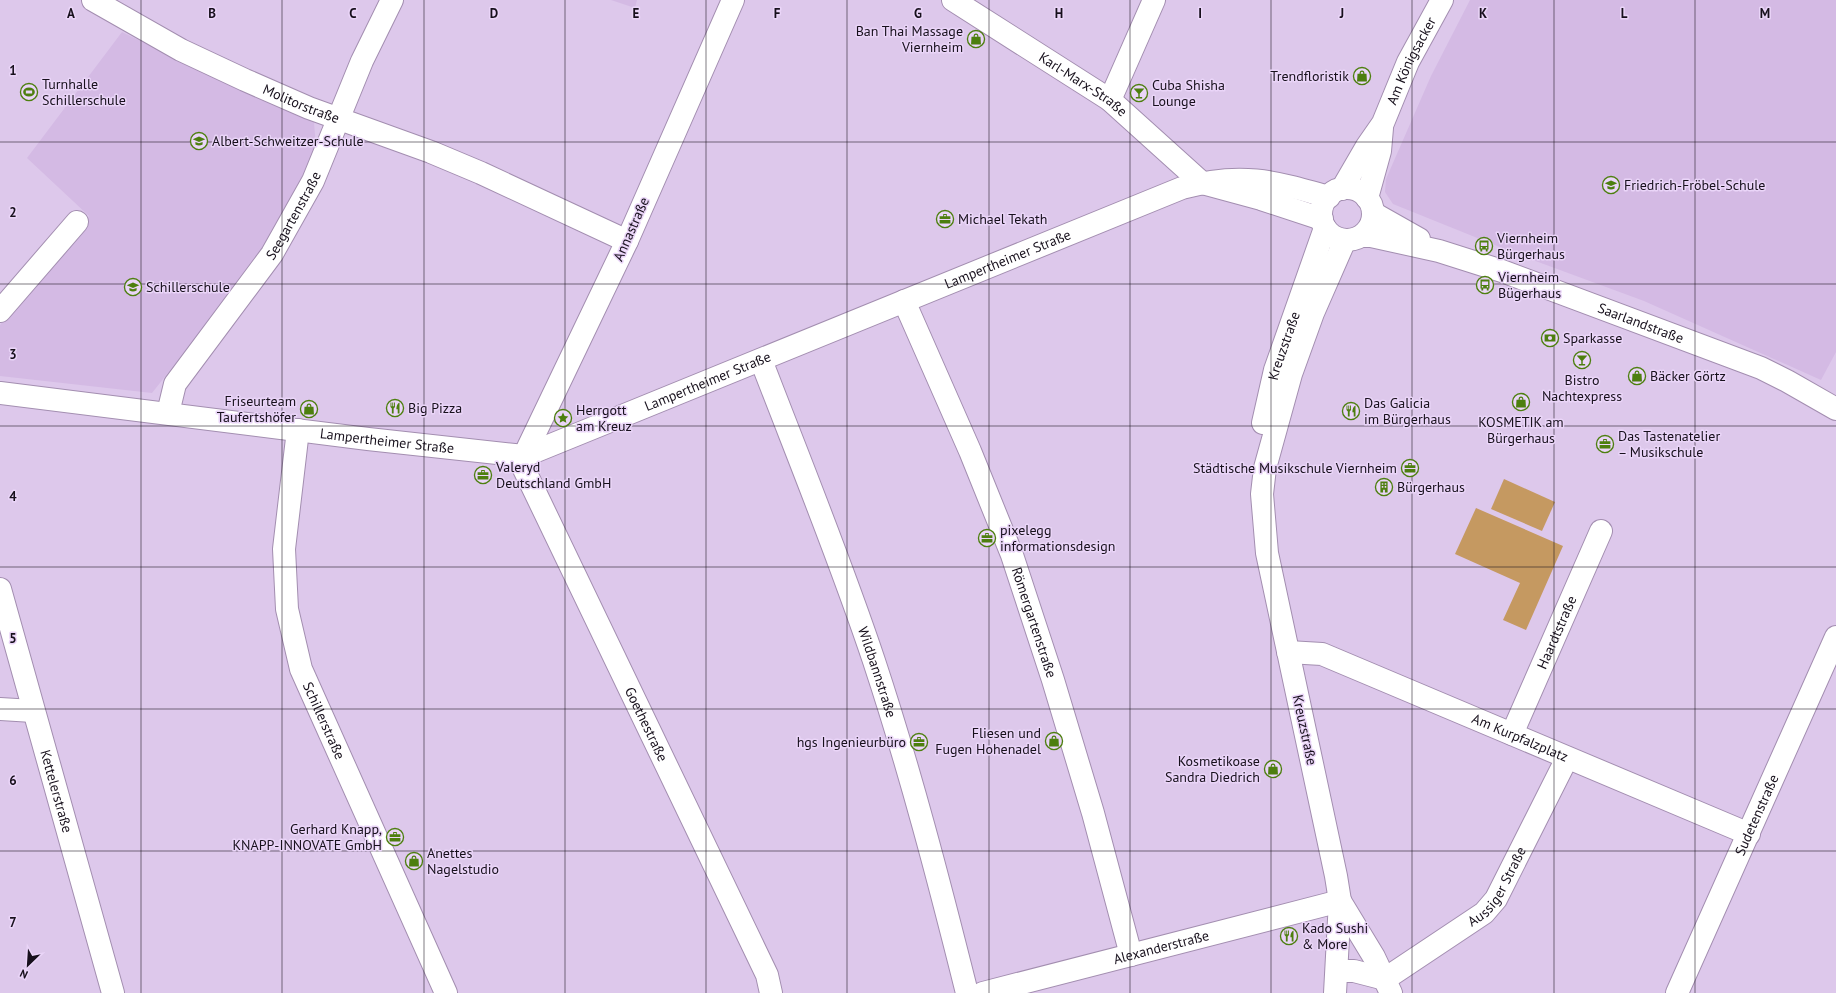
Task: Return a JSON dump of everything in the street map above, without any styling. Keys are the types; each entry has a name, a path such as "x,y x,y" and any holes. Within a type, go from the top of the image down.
{"street":[{"name":"Molitorstraße","path":"93,0 182,50 309,108 339,117 482,173 627,241"},
{"name":"Seegartenstraße","path":"168,413 175,384 272,254 313,181 362,61 392,0"},
{"name":"Annastraße","path":"524,456 627,241 733,0"},
{"name":"Karl-Marx-Straße","path":"953,0 1110,100 1202,182 1262,199 1324,223"},
{"path":"1110,100 1154,0"},
{"name":"Am Königsacker","path":"1335,193 1383,123 1408,62 1442,0"},
{"name":"Am Königsacker","path":"1370,205 1380,151 1383,123"},
{"path":"1202,182 1233,178 1268,181 1335,193 1356,190 1370,205 1369,229 1353,238 1333,236 1324,223 1322,207 1335,193"},
{"name":"Lampertheimer Straße","path":"0,393 524,456 1182,188 1202,182"},
{"name":"Saarlandstraße","path":"1370,205 1439,251"},
{"path":"0,311 77,222"},
{"name":"Kreuzstraße","path":"1266,468 1263,422 1274,370 1324,223"},
{"name":"Saarlandstraße","path":"1353,238 1371,236 1439,251 1552,288 1761,368 1788,381 1836,409"},
{"name":"Kreuzstraße","path":"1335,993 1340,901 1336,876 1267,553 1262,494 1266,468 1290,374 1313,313 1353,238"},
{"name":"Römergartenstraße","path":"904,301 970,450 1012,555 1053,680 1091,805 1131,955"},
{"name":"Wildbannstraße","path":"761,360 821,514 874,660 902,748 932,852 967,993"},
{"name":"Schillerstraße","path":"298,430 284,549 287,609 301,669 446,993"},
{"name":"Goethestraße","path":"524,456 523,467 766,975 771,993"},
{"name":"Haardtstraße","path":"1512,734 1601,531"},
{"name":"Kettelerstraße","path":"0,589 112,993"},
{"name":"Sudetenstraße","path":"1677,993 1836,637"},
{"name":"Am Kurpfalzplatz","path":"1288,652 1322,654 1749,834"},
{"path":"0,709 33,711"},
{"name":"Aussiger Straße","path":"1388,986 1484,913 1496,899 1567,758"},
{"path":"1340,901 1374,957 1388,986"},
{"name":"Alexanderstraße","path":"983,993 1340,901"},
{"path":"1337,970 1354,971 1388,986"}],"shaded area":[{"path":"611,0 637,0 635,8"},
{"name":"Friedrich-Fröbel-Schule","path":"1470,0 1836,0 1836,352 1821,380 1644,301 1522,256 1393,204 1385,192 1386,179 1431,76"},
{"path":"122,32 239,89 314,122 316,148 266,249 152,393 0,376 0,325 89,216 27,158"},
{"path":"1504,479 1555,502 1542,531 1491,509"},
{"path":"1476,508 1563,546 1526,630 1503,620 1520,583 1455,554"}],"place":[{"name":"Ban Thai Massage Viernheim","path":"976,39"},
{"name":"Trendfloristik","path":"1362,76"},
{"name":"Turnhalle Schillerschule","path":"29,92"},
{"name":"Cuba Shisha Lounge","path":"1139,93"},
{"name":"Albert-Schweitzer-Schule","path":"199,141"},
{"name":"Friedrich-Fröbel-Schule","path":"1611,185"},
{"name":"Michael Tekath","path":"945,219"},
{"name":"Viernheim Bürgerhaus","path":"1484,246"},
{"name":"Viernheim Bügerhaus","path":"1485,285"},
{"name":"Schillerschule","path":"133,287"},
{"name":"Sparkasse","path":"1550,338"},
{"name":"Bistro Nachtexpress","path":"1582,360"},
{"name":"Bäcker Görtz","path":"1637,376"},
{"name":"KOSMETIK am Bürgerhaus","path":"1521,402"},
{"name":"Big Pizza","path":"395,408"},
{"name":"Friseurteam Taufertshöfer","path":"309,409"},
{"name":"Das Galicia im Bürgerhaus","path":"1351,411"},
{"name":"Herrgott am Kreuz","path":"563,418"},
{"name":"Das Tastenatelier – Musikschule","path":"1605,444"},
{"name":"Städtische Musikschule Viernheim","path":"1410,468"},
{"name":"Valeryd Deutschland GmbH","path":"483,475"},
{"name":"Bürgerhaus","path":"1384,487"},
{"name":"pixelegg informationsdesign","path":"987,538"},
{"name":"Fliesen und Fugen Hohenadel","path":"1054,741"},
{"name":"hgs Ingenieurbüro","path":"919,742"},
{"name":"Kosmetikoase Sandra Diedrich","path":"1273,769"},
{"name":"Gerhard Knapp, KNAPP-INNOVATE GmbH","path":"395,837"},
{"name":"Anettes Nagelstudio","path":"414,861"},
{"name":"Kado Sushi & More","path":"1289,936"}]}
